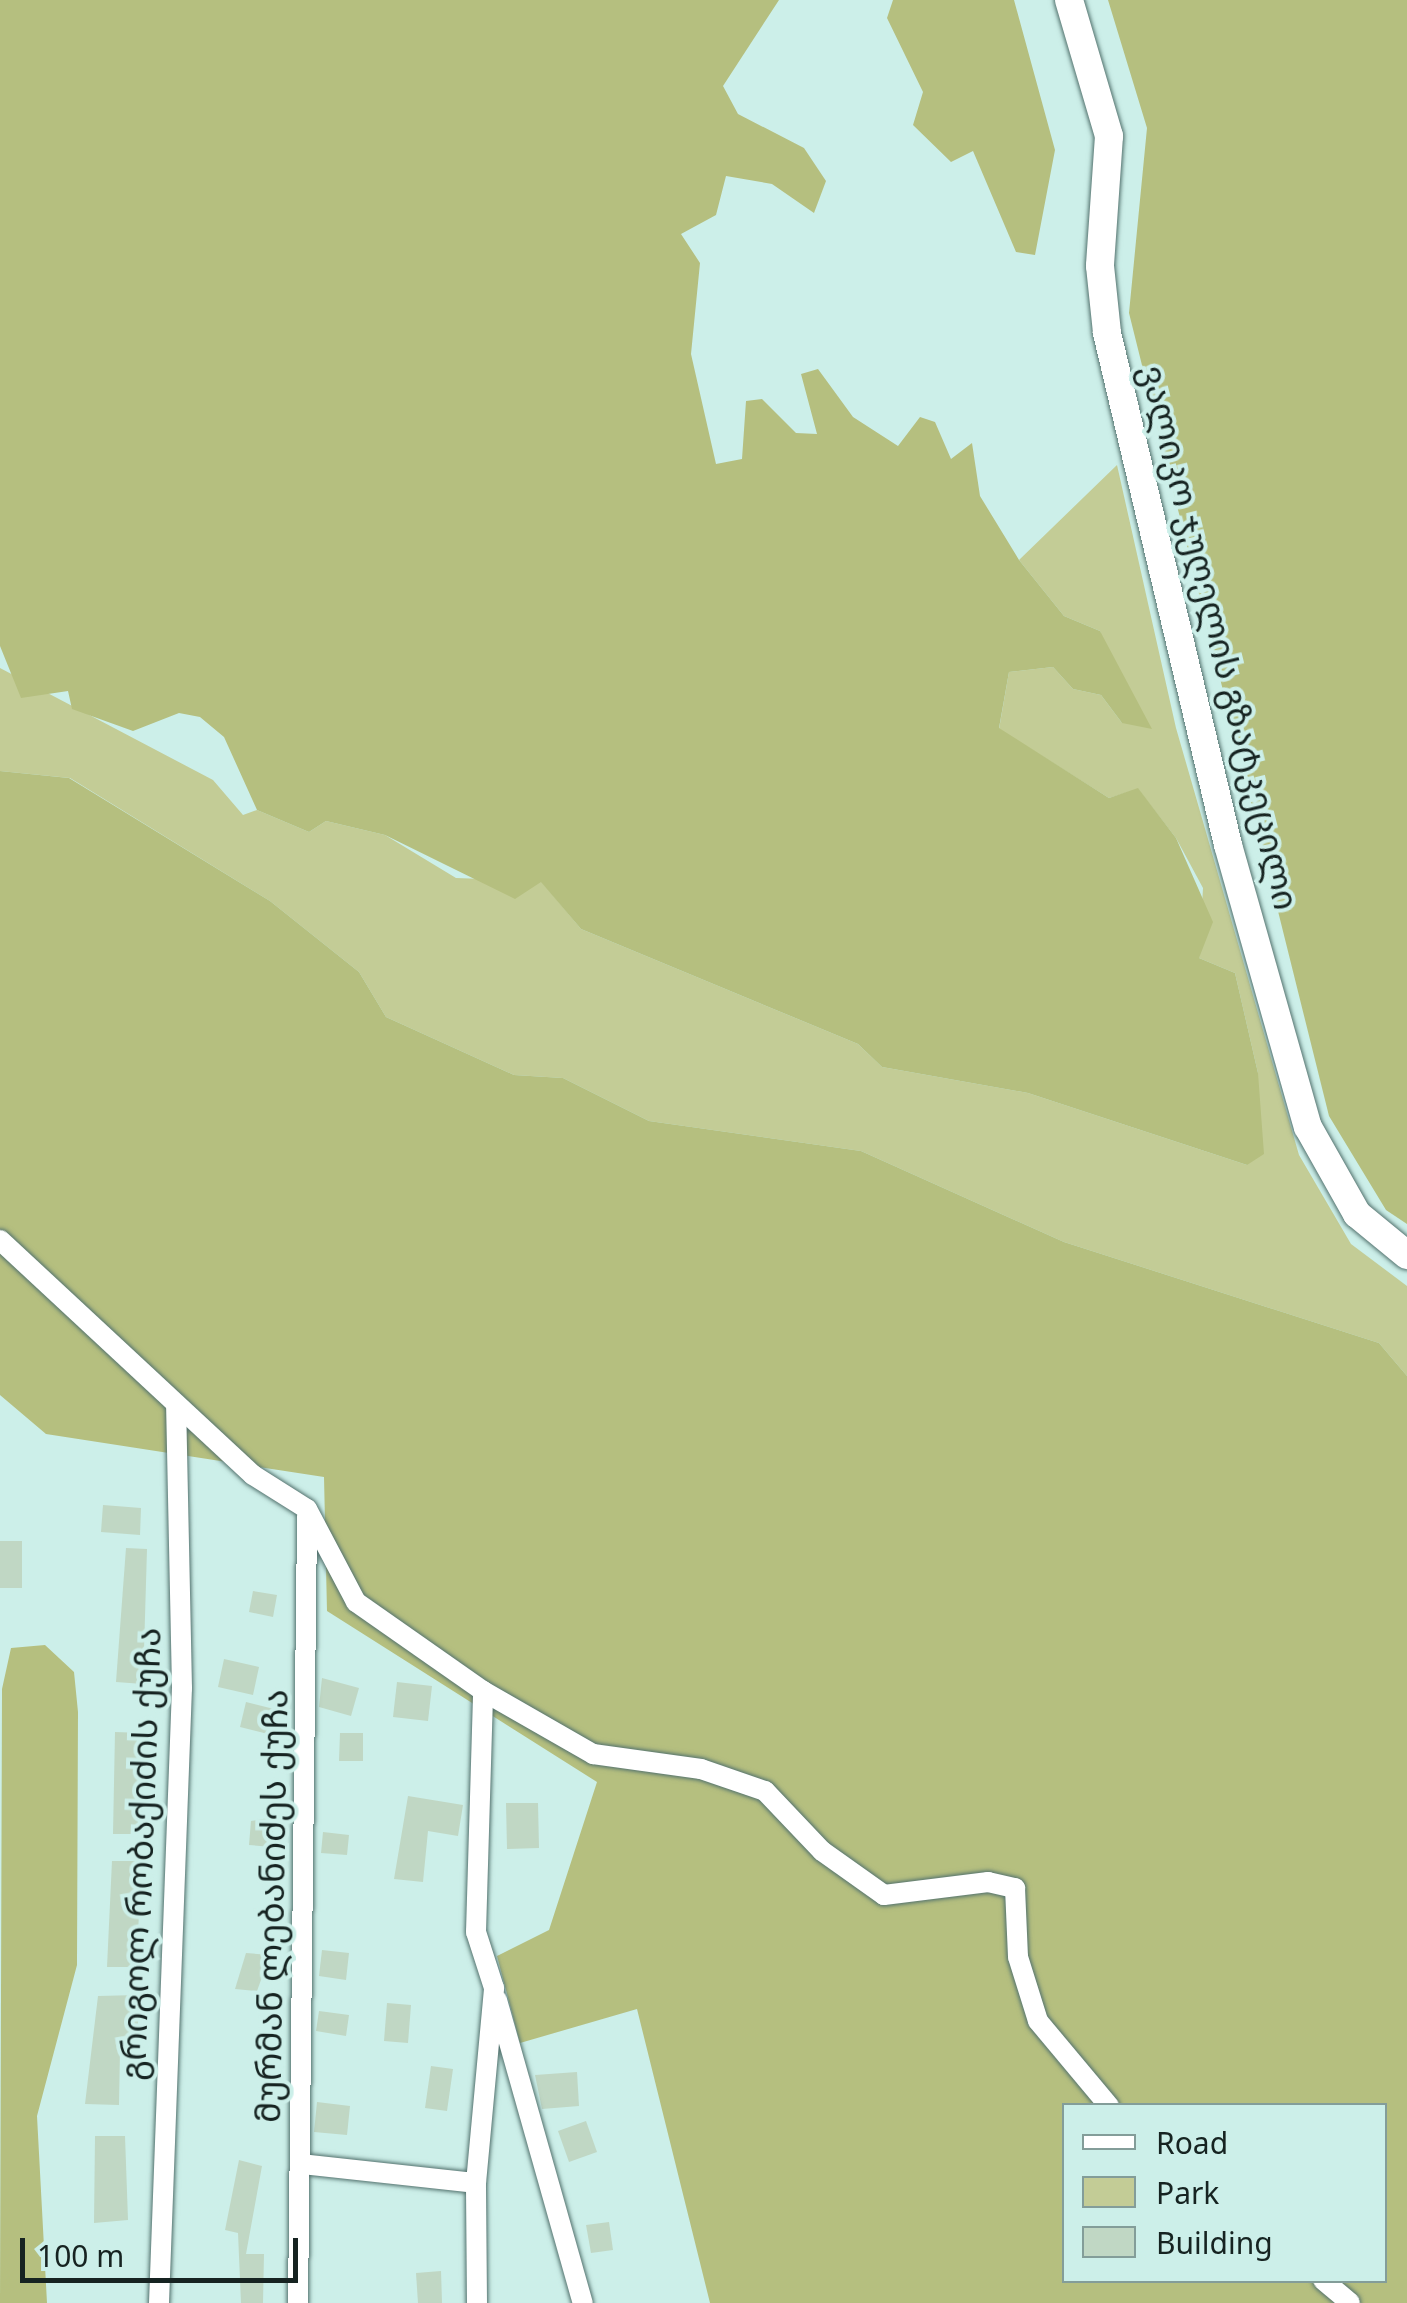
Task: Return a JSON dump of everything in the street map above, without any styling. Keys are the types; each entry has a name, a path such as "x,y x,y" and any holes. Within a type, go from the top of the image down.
{"main road":[{"name":"ვალიკო ჯუღელის გზატკეცილი","path":"1069,0 1109,136 1100,266 1107,333 1228,844 1315,1144 1357,1214 1407,1256"}],"street":[{"path":"0,1240 176,1407 307,1509 356,1602 483,1691 593,1754 701,1769 765,1791 822,1851 884,1895 988,1882 1015,1888 1018,1957 1038,2021 1107,2103"},
{"name":"გრიგოლ რობაქიძის ქუჩა","path":"159,2303 182,1688 176,1407"},
{"name":"მურმან ლებანიძეს ქუჩა","path":"298,2303 307,1509"},
{"path":"483,1691 476,1932 582,2303"},
{"path":"477,2303 476,2183 494,1988"},
{"path":"301,2164 476,2183"},
{"path":"1327,2283 1350,2303"}],"green space":[{"path":"0,0 779,0 723,86 738,114 804,148 826,181 814,213 772,184 726,176 716,215 681,234 700,263 691,354 716,464 742,459 746,401 762,399 796,433 817,434 801,374 818,369 853,417 898,446 920,417 935,422 951,459 972,443 980,496 1019,560 1064,616 1100,631 1152,729 1122,723 1101,695 1073,689 1053,667 1009,672 999,728 1109,798 1138,788 1176,838 1213,922 1199,958 1235,973 1258,1073 1264,1154 1247,1165 1028,1093 882,1067 858,1044 581,929 541,882 515,899 385,835 326,821 309,832 257,810 224,737 200,717 179,713 133,731 72,709 68,691 21,698 0,646"},
{"path":"893,0 1014,0 1055,150 1035,255 1016,252 973,151 951,162 913,125 923,92 887,18"},
{"path":"1108,0 1407,0 1407,1224 1386,1210 1329,1116 1129,313 1147,128"},
{"path":"1117,465 1176,728 1299,1155 1351,1244 1407,1286 1407,1376 1379,1343 1064,1242 861,1151 649,1121 563,1078 514,1075 386,1017 359,972 270,901 70,778 0,771 0,668 213,780 243,815 257,810 309,832 326,821 385,835 456,878 541,881 581,929 858,1044 882,1067 1028,1093 1247,1165 1258,1073 1235,973 1199,958 1203,888 1176,838 1138,789 1109,798 999,729 1009,672 1053,667 1073,689 1101,695 1122,723 1100,631 1064,616 1019,560"},
{"path":"0,771 69,778 270,901 359,972 386,1017 514,1075 563,1078 649,1121 861,1151 1064,1242 1379,1343 1407,1376 1407,2303 710,2303 637,2009 520,2043 497,1956 549,1930 597,1782 327,1611 324,1477 46,1434 0,1395"},
{"path":"45,1645 74,1672 78,1712 77,1965 37,2116 47,2303 0,2303 2,1689 11,1648"}],"building":[{"path":"103,1505 141,1508 140,1535 101,1532"},
{"path":"0,1541 22,1541 22,1588 0,1588"},
{"path":"126,1548 147,1549 143,1684 116,1682"},
{"path":"253,1591 277,1595 273,1617 249,1612"},
{"path":"224,1659 259,1667 253,1695 218,1687"},
{"path":"322,1678 359,1688 351,1716 319,1707"},
{"path":"397,1682 432,1686 428,1721 393,1717"},
{"path":"246,1702 274,1709 268,1734 240,1727"},
{"path":"115,1732 143,1733 142,1834 113,1834"},
{"path":"340,1733 363,1733 363,1761 339,1761"},
{"path":"408,1796 463,1805 458,1836 428,1831 423,1882 394,1879"},
{"path":"506,1803 538,1803 539,1848 507,1849"},
{"path":"274,1817 272,1847 249,1845 251,1821"},
{"path":"323,1832 349,1835 347,1855 321,1853"},
{"path":"112,1861 142,1861 136,1967 107,1967"},
{"path":"322,1950 349,1953 346,1980 319,1976"},
{"path":"246,1953 270,1955 257,1991 235,1989"},
{"path":"138,1995 138,2050 120,2050 119,2105 85,2104 98,1996"},
{"path":"387,2003 411,2005 408,2043 384,2041"},
{"path":"319,2011 349,2015 346,2036 316,2031"},
{"path":"431,2066 453,2069 447,2111 425,2108"},
{"path":"577,2072 579,2106 542,2109 535,2075"},
{"path":"317,2102 350,2106 347,2135 314,2132"},
{"path":"586,2121 597,2152 569,2162 558,2131"},
{"path":"95,2136 125,2136 128,2220 94,2223"},
{"path":"239,2160 262,2166 246,2254 264,2254 263,2303 241,2303 238,2233 225,2230"},
{"path":"609,2222 613,2250 591,2253 586,2225"},
{"path":"441,2271 442,2303 418,2303 416,2273"}]}
